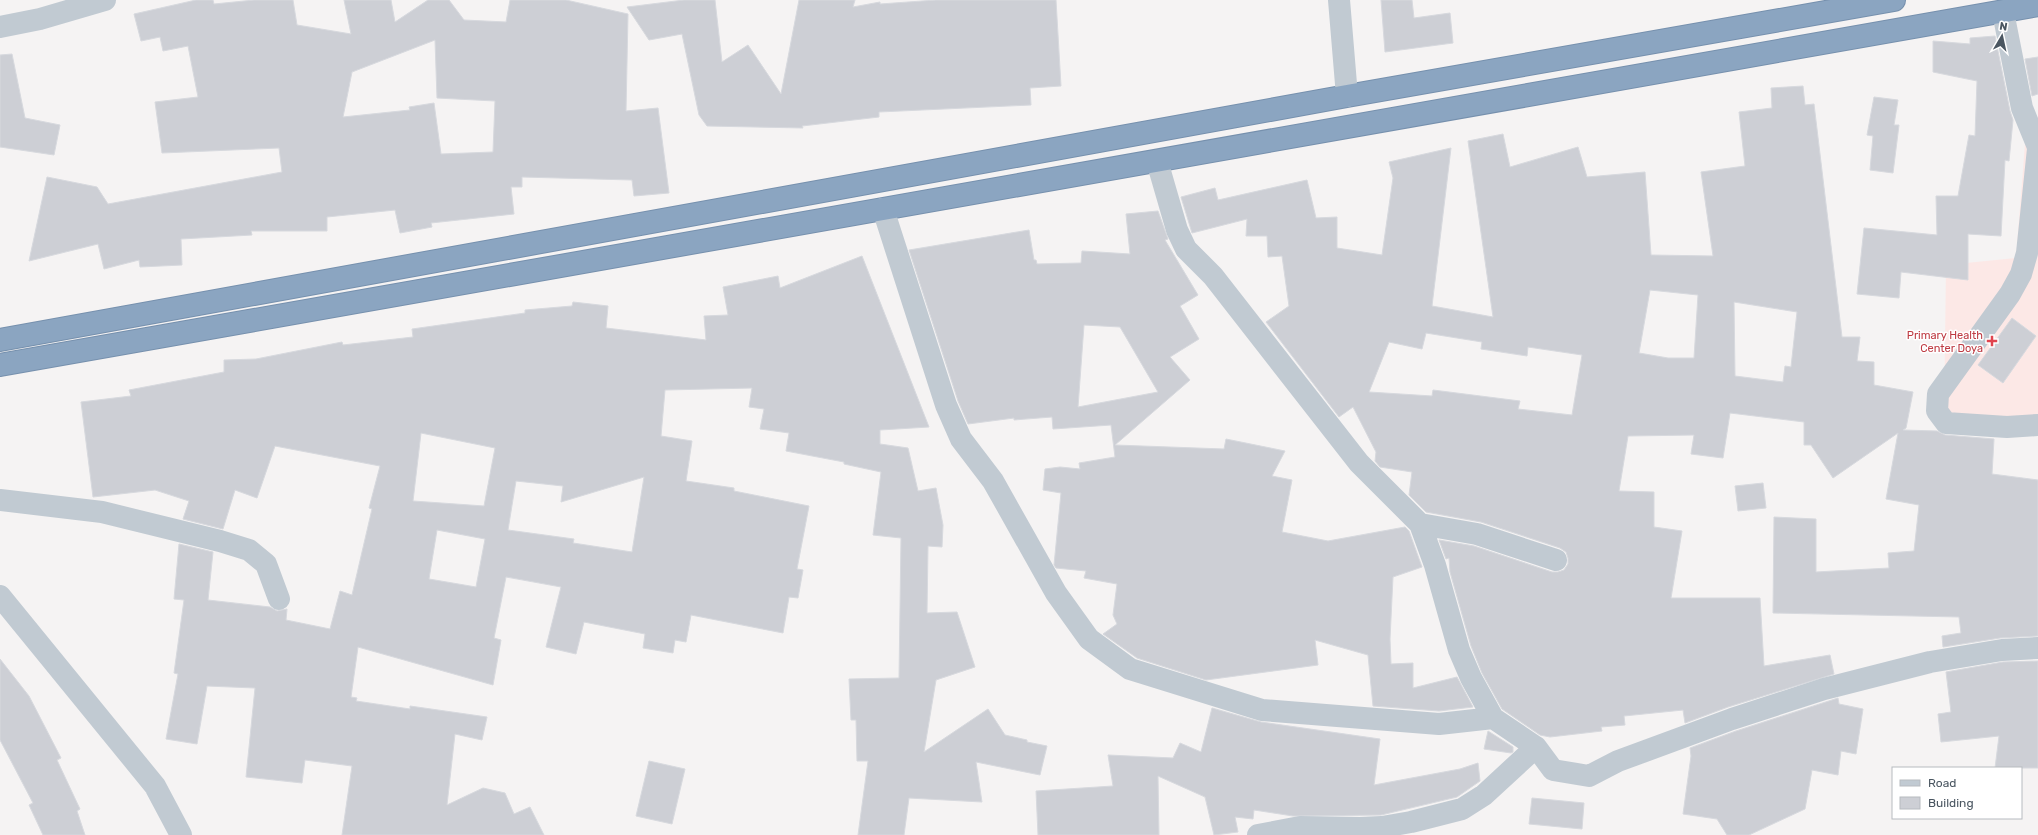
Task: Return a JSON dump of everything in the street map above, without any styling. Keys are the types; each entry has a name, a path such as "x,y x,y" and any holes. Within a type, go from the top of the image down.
{"highway":[{"path":"0,340 1347,96 1894,0"},
{"path":"0,365 2038,5"}],"street":[{"path":"0,27 40,19 105,0"},
{"path":"1339,0 1347,96"},
{"path":"2003,12 2022,108 2038,148 2027,253 2021,274 2010,294 1938,394 1937,411 1946,423 2007,427 2038,425"},
{"path":"1157,161 1177,230 1186,249 1213,276 1359,463 1420,524 1435,565 1459,650 1471,678 1493,718 1536,747 1553,770 1589,776 1618,761 1732,719 1824,689 1930,662 2002,650 2038,648"},
{"path":"883,209 946,405 961,439 993,481 1056,593 1089,639 1130,669 1262,710 1439,724 1493,718"},
{"path":"0,500 102,512 220,540 249,550 266,564 279,599"},
{"path":"1420,524 1477,534 1556,560"},
{"path":"0,596 154,786 181,835"},
{"path":"1258,835 1300,827 1382,827 1411,822 1462,809 1484,795 1536,747"}],"shaded area":[{"name":"Primary Health Center Doya","path":"2038,141 2038,417 1944,425 1946,265 2016,258 2025,144"}],"building":[{"path":"196,0 213,0 214,4 254,0 293,0 297,25 351,34 344,0 391,0 395,22 428,0 449,0 464,20 506,22 510,0 566,0 628,14 626,111 658,108 669,193 634,196 632,180 522,177 522,187 511,187 514,214 431,223 432,227 400,233 395,210 327,217 327,231 251,231 252,235 181,239 182,265 140,267 139,260 104,269 98,244 29,261 47,177 97,187 108,204 282,172 279,148 162,153 155,102 198,97 188,46 163,51 160,37 141,41 134,14","holes":["435,40 437,98 495,101 493,152 441,154 434,103 409,107 410,110 343,117 352,72"]},
{"path":"684,0 715,0 722,62 748,45 781,94 799,0 855,0 853,7 880,2 880,4 936,0 1056,0 1061,86 1030,88 1031,105 879,112 879,117 802,126 803,128 707,126 699,115 682,34 649,40 627,7"},
{"path":"1381,0 1412,0 1414,18 1450,13 1453,43 1385,52"},
{"path":"1995,36 2013,120 2009,161 2005,160 2001,236 1968,234 1968,280 1901,272 1899,298 1857,294 1864,228 1937,235 1936,196 1958,196 1969,135 1975,136 1977,81 1933,72 1933,41 1970,44 1970,38"},
{"path":"12,54 25,118 60,125 54,155 0,147 0,55"},
{"path":"2038,57 2038,94 2032,96 2025,59"},
{"path":"1803,86 1805,105 1814,104 1842,337 1860,337 1857,361 1874,362 1874,385 1913,392 1906,428 1903,430 1937,431 1945,435 1994,439 1992,474 2038,480 2038,636 2000,638 1943,647 1942,636 1961,633 1959,617 1773,613 1774,517 1816,519 1816,572 1889,568 1888,553 1914,551 1919,505 1886,499 1898,433 1833,478 1811,445 1804,445 1804,422 1730,413 1723,458 1691,454 1694,435 1628,436 1619,491 1654,492 1654,527 1682,531 1671,598 1760,598 1764,666 1830,655 1834,674 1728,707 1685,723 1683,710 1624,716 1625,725 1601,727 1602,731 1550,737 1540,735 1502,709 1482,673 1471,646 1450,572 1449,558 1446,559 1439,540 1474,546 1552,572 1564,570 1568,564 1566,552 1560,548 1481,522 1426,512 1409,495 1412,472 1380,467 1375,461 1376,452 1353,407 1339,417 1266,322 1289,306 1282,256 1268,257 1267,236 1246,236 1247,219 1192,233 1181,197 1215,188 1218,200 1307,180 1316,218 1337,217 1337,248 1382,255 1393,178 1389,162 1451,148 1432,306 1493,317 1468,141 1503,134 1510,167 1578,147 1587,177 1645,172 1651,255 1713,256 1701,172 1745,166 1739,112 1772,108 1771,88","holes":["1650,290 1698,295 1694,358 1668,358 1639,353","1734,302 1797,312 1791,367 1785,366 1783,382 1735,376","1426,333 1482,342 1481,349 1527,356 1528,347 1582,355 1572,415 1518,409 1520,401 1433,390 1432,396 1369,392 1389,342 1422,349"]},
{"path":"1874,97 1898,100 1894,125 1899,125 1893,173 1870,170 1873,136 1867,135"},
{"path":"1158,211 1168,239 1165,240 1198,295 1180,306 1199,339 1170,357 1190,380 1115,445 1224,449 1226,439 1285,451 1272,476 1292,480 1282,532 1328,541 1405,527 1409,531 1422,567 1393,577 1390,639 1391,664 1413,663 1413,688 1457,677 1473,707 1439,711 1373,706 1368,655 1315,640 1318,665 1206,680 1137,658 1103,634 1117,624 1113,615 1117,584 1084,578 1086,571 1056,568 1054,565 1061,493 1043,490 1045,469 1060,467 1080,469 1079,463 1115,457 1111,425 1053,429 1052,417 1014,420 1014,418 968,424 958,401 909,250 1029,230 1034,260 1036,260 1037,264 1081,263 1082,251 1130,254 1126,214","holes":["1084,325 1120,327 1158,392 1078,407"]},
{"path":"862,256 929,427 880,430 880,444 908,448 918,491 936,488 943,525 942,547 928,546 927,613 957,612 975,667 936,680 924,752 988,709 1005,735 1047,746 1040,775 976,762 982,802 909,798 904,835 858,835 868,761 857,761 856,720 851,720 849,679 899,678 901,538 873,535 881,472 844,464 844,462 786,451 789,433 760,429 764,409 749,407 752,388 665,390 661,436 692,441 686,481 734,488 734,491 809,506 797,569 803,570 798,598 789,597 783,633 691,615 686,642 675,640 673,653 643,648 645,634 584,622 576,654 546,647 561,587 506,577 494,638 501,640 493,685 358,647 351,697 357,698 356,701 410,709 410,706 487,717 482,740 455,734 447,805 483,788 505,793 514,814 530,807 544,835 342,835 352,766 305,760 302,783 246,777 255,688 207,686 197,744 166,739 178,674 174,673 184,600 174,599 179,544 213,552 208,600 270,607 277,611 287,609 286,620 330,629 340,591 352,595 372,509 369,508 380,466 275,446 257,498 235,490 223,529 183,519 189,501 155,490 93,497 81,402 131,396 129,390 224,372 224,360 256,359 342,342 343,345 413,337 412,329 525,313 525,310 572,306 573,302 608,306 606,328 706,340 704,316 728,315 723,287 778,276 780,288","holes":["421,433 495,448 484,506 413,501","644,477 632,552 573,543 574,539 508,530 516,481 563,486 561,502","437,530 485,539 476,587 429,579"]},
{"path":"2012,318 2036,336 2003,383 1978,365"},
{"path":"1763,483 1766,508 1738,511 1735,486"},
{"path":"0,659 29,696 61,758 57,760 80,809 77,811 85,835 43,835 29,805 33,803 0,740"},
{"path":"2038,661 2038,768 1995,767 1999,736 1941,742 1938,714 1951,712 1946,672 2003,662"},
{"path":"1838,698 1839,704 1863,709 1856,754 1841,751 1838,775 1812,770 1805,809 1749,835 1727,835 1717,819 1683,814 1691,756 1690,748 1736,731"},
{"path":"1212,708 1261,722 1380,739 1374,785 1460,769 1478,763 1480,781 1457,797 1381,815 1293,816 1254,810 1253,819 1235,817 1238,832 1214,835 1205,797 1158,776 1159,835 1038,835 1036,791 1113,786 1108,755 1173,758 1180,743 1201,752"},
{"path":"1488,731 1513,747 1513,752 1511,753 1484,749"},
{"path":"649,761 685,769 672,824 636,816"},
{"path":"1532,798 1584,803 1582,829 1529,824"}],"place":[{"name":"Primary Health Center Doya","path":"1992,341"}]}
